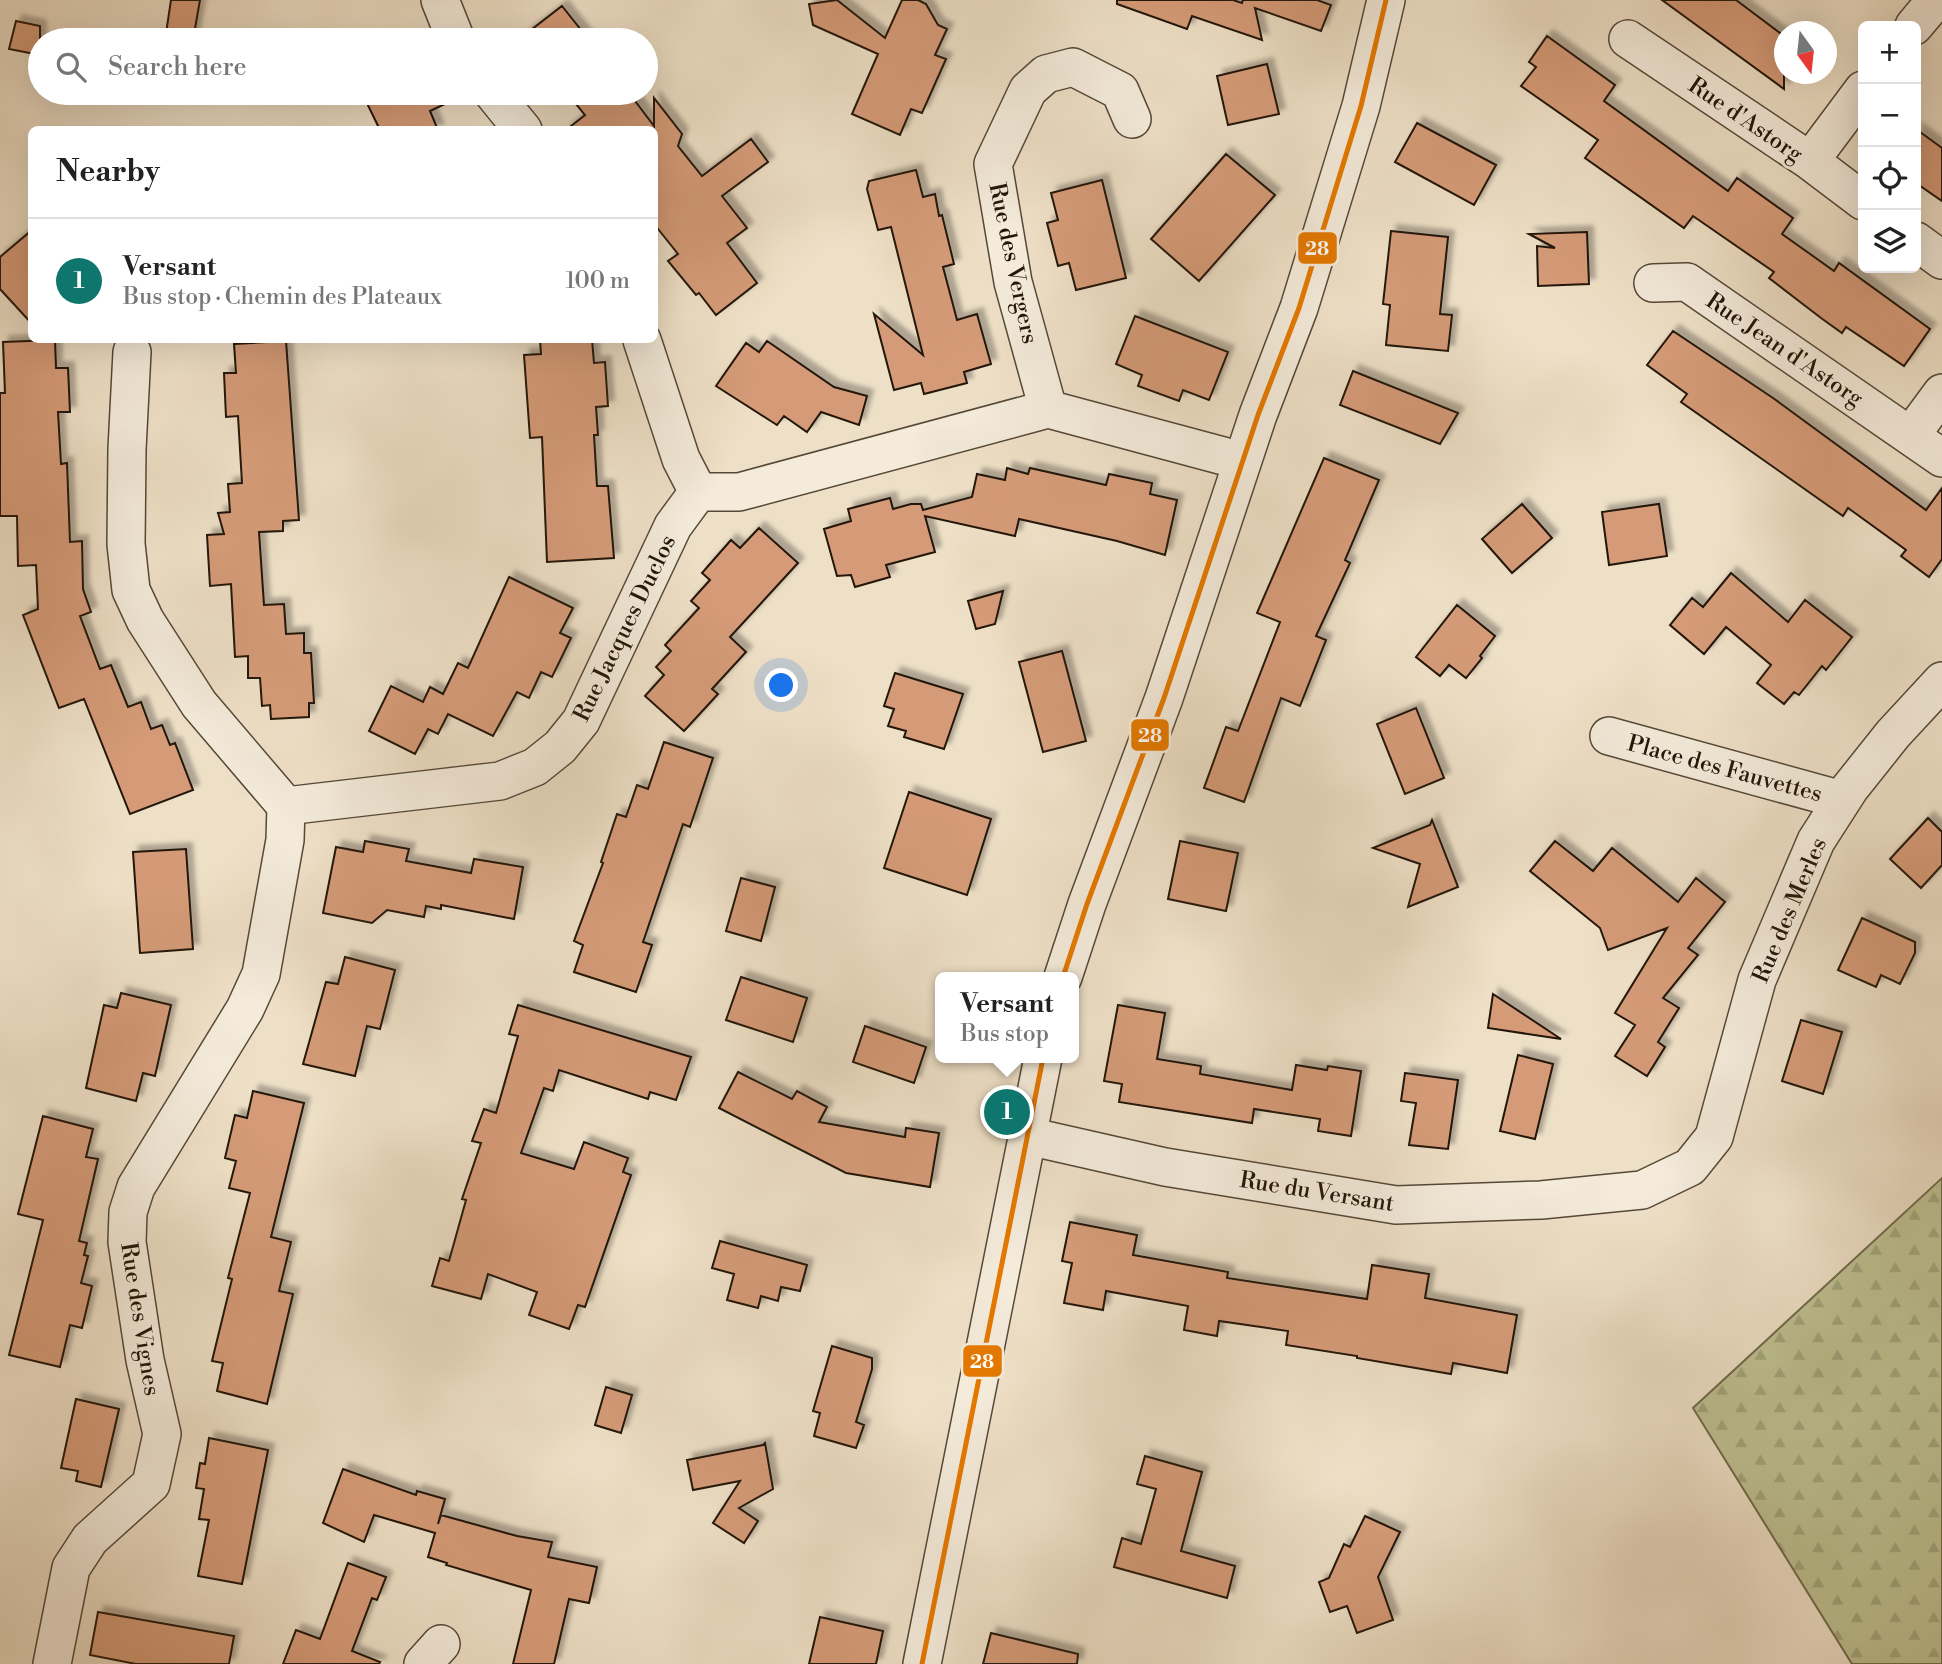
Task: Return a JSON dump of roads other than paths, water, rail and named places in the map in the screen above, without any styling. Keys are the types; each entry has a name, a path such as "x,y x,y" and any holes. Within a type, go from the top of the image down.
{"street":[{"path":"440,0 451,28"},
{"path":"1065,972 1091,892 1164,698 1242,461 1303,296 1361,106 1386,0"},
{"path":"1918,21 1929,8 1930,0"},
{"name":"Rue d'Astorg","path":"1628,39 1810,161 1858,197"},
{"name":"Rue des Vergers","path":"1048,409 1013,282 993,164 1028,90 1046,74 1073,66 1120,91 1132,119"},
{"path":"1810,161 1858,97"},
{"path":"503,105 520,126"},
{"path":"1921,245 1942,260"},
{"name":"Rue Jean d'Astorg","path":"1653,283 1687,282 1942,458"},
{"path":"643,343 681,459 698,492 739,492 1048,409 1242,461"},
{"path":"132,352 126,544 131,590 145,620 199,704 286,806"},
{"path":"1911,435 1942,393"},
{"name":"Rue Jacques Duclos","path":"286,806 499,781 543,761 560,747 581,721 673,527 698,492"},
{"name":"Rue des Merles","path":"1690,1167 1714,1137 1758,980 1816,841 1842,800 1893,734 1942,681"},
{"name":"Place des Fauvettes","path":"1609,736 1842,800"},
{"name":"Rue des Vignes","path":"52,1664 71,1568 90,1539 151,1484 162,1434 145,1360 127,1242 128,1212 136,1186 245,1009 261,974 285,840 286,806"},
{"path":"922,1664 1042,1063"},
{"name":"Rue du Versant","path":"1028,1136 1165,1167 1396,1205 1541,1199 1642,1190 1690,1167"}],"place":[{"name":"Versant","path":"1007,1112"}]}
